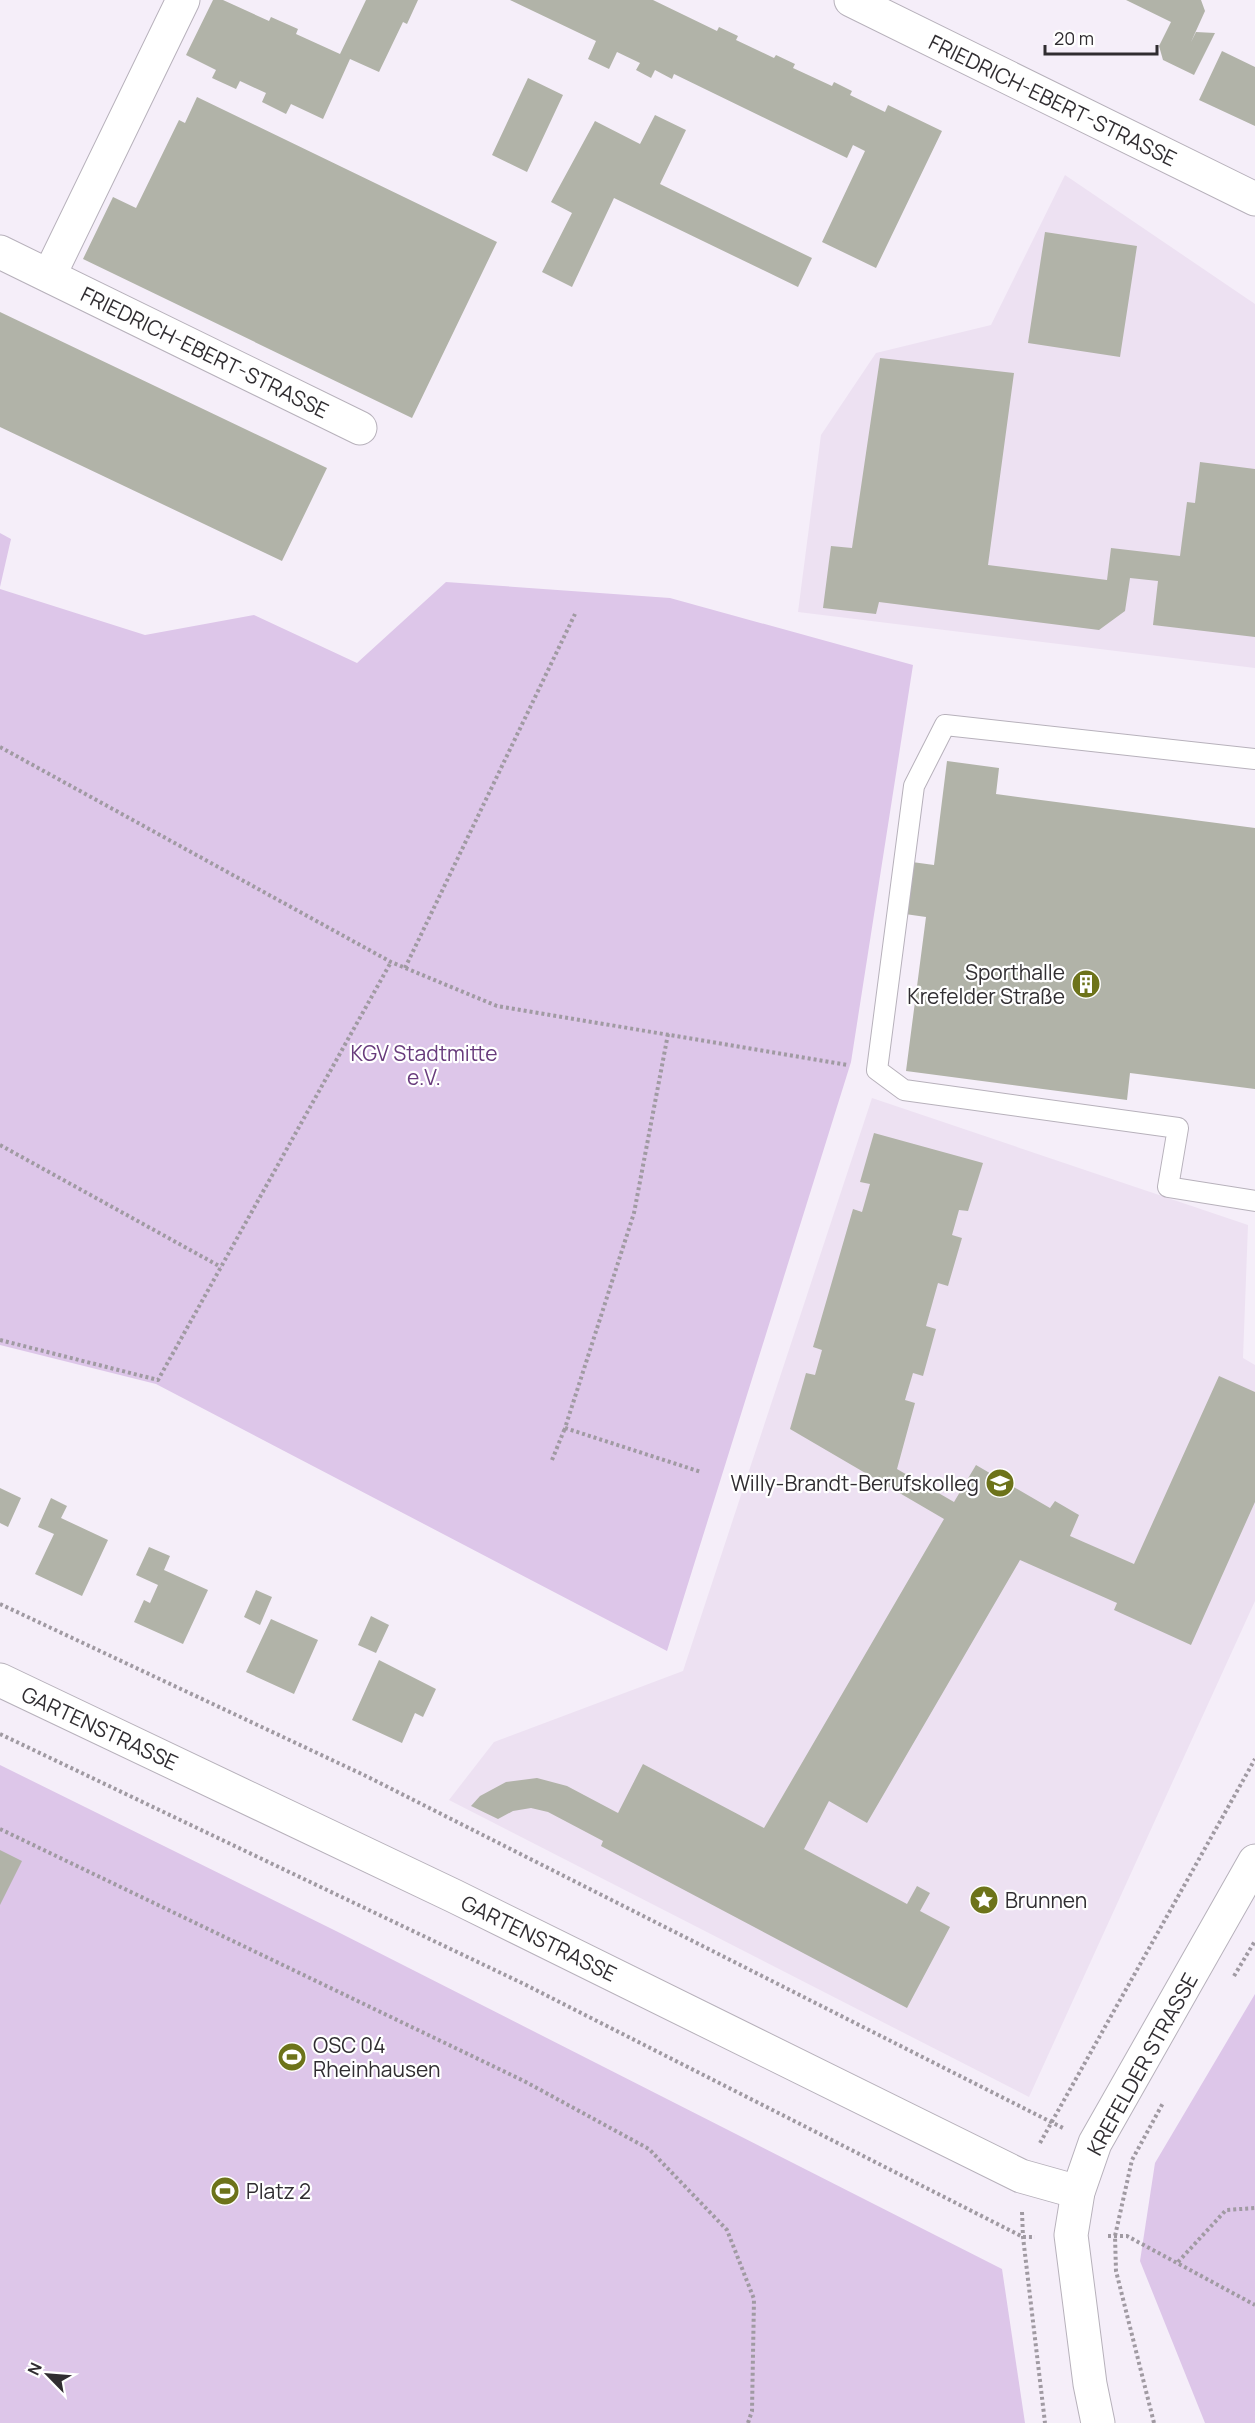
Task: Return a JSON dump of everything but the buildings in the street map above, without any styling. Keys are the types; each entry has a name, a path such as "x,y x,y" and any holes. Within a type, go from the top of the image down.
{"street":[{"path":"49,276 183,0"},
{"name":"FRIEDRICH-EBERT-STRASSE","path":"851,0 1255,199"},
{"name":"FRIEDRICH-EBERT-STRASSE","path":"0,252 360,428"},
{"name":"GARTENSTRASSE","path":"0,1680 453,1896 1022,2176 1078,2192"},
{"name":"KREFELDER STRASSE","path":"1098,2423 1090,2384 1071,2235 1078,2192 1095,2143 1255,1861"}],"lane":[{"path":"1255,759 945,724 914,786 877,1070 904,1090 1178,1128 1168,1187 1255,1201"}],"path":[{"path":"405,968 575,614"},
{"path":"0,747 392,962 497,1006 877,1070"},
{"path":"0,1340 158,1380 392,962"},
{"path":"552,1460 565,1428 634,1213 668,1034"},
{"path":"0,1145 221,1267"},
{"path":"565,1428 701,1472"},
{"path":"0,1604 366,1776 1052,2122"},
{"path":"0,1734 524,1984 1023,2237"},
{"path":"0,1829 524,2081 649,2149 727,2230 754,2299 752,2411 748,2423"},
{"path":"1232,1980 1255,1941"},
{"path":"1154,2423 1116,2271 1114,2236 1132,2160 1164,2099"},
{"path":"1178,2262 1226,2211 1255,2208"},
{"path":"1114,2236 1127,2236 1255,2305"}],"shaded area":[{"path":"1065,175 1255,304 1255,668 798,612 821,435 876,353 991,325"},
{"name":"Willy-Brandt-Berufskolleg","path":"872,1098 1248,1225 1243,1358 1255,1365 1255,1601 1029,2097 449,1800 494,1742 683,1671"}],"green space":[{"path":"0,533 11,539 0,587"},
{"name":"KGV Stadtmitte e.V.","path":"446,582 670,598 913,665 851,1062 667,1651 156,1384 0,1345 0,589 145,635 254,615 357,663"},
{"name":"OSC 04 Rheinhausen","path":"0,1765 336,1931 1002,2269 1025,2423 0,2423"},
{"path":"1255,1994 1255,2423 1205,2423 1140,2261 1155,2163"}],"place":[{"name":"Sporthalle Krefelder Straße","path":"1086,984"},
{"name":"Willy-Brandt-Berufskolleg","path":"1000,1483"},
{"name":"Brunnen","path":"984,1900"},
{"name":"OSC 04 Rheinhausen","path":"292,2057"},
{"name":"Platz 2","path":"225,2191"}]}
